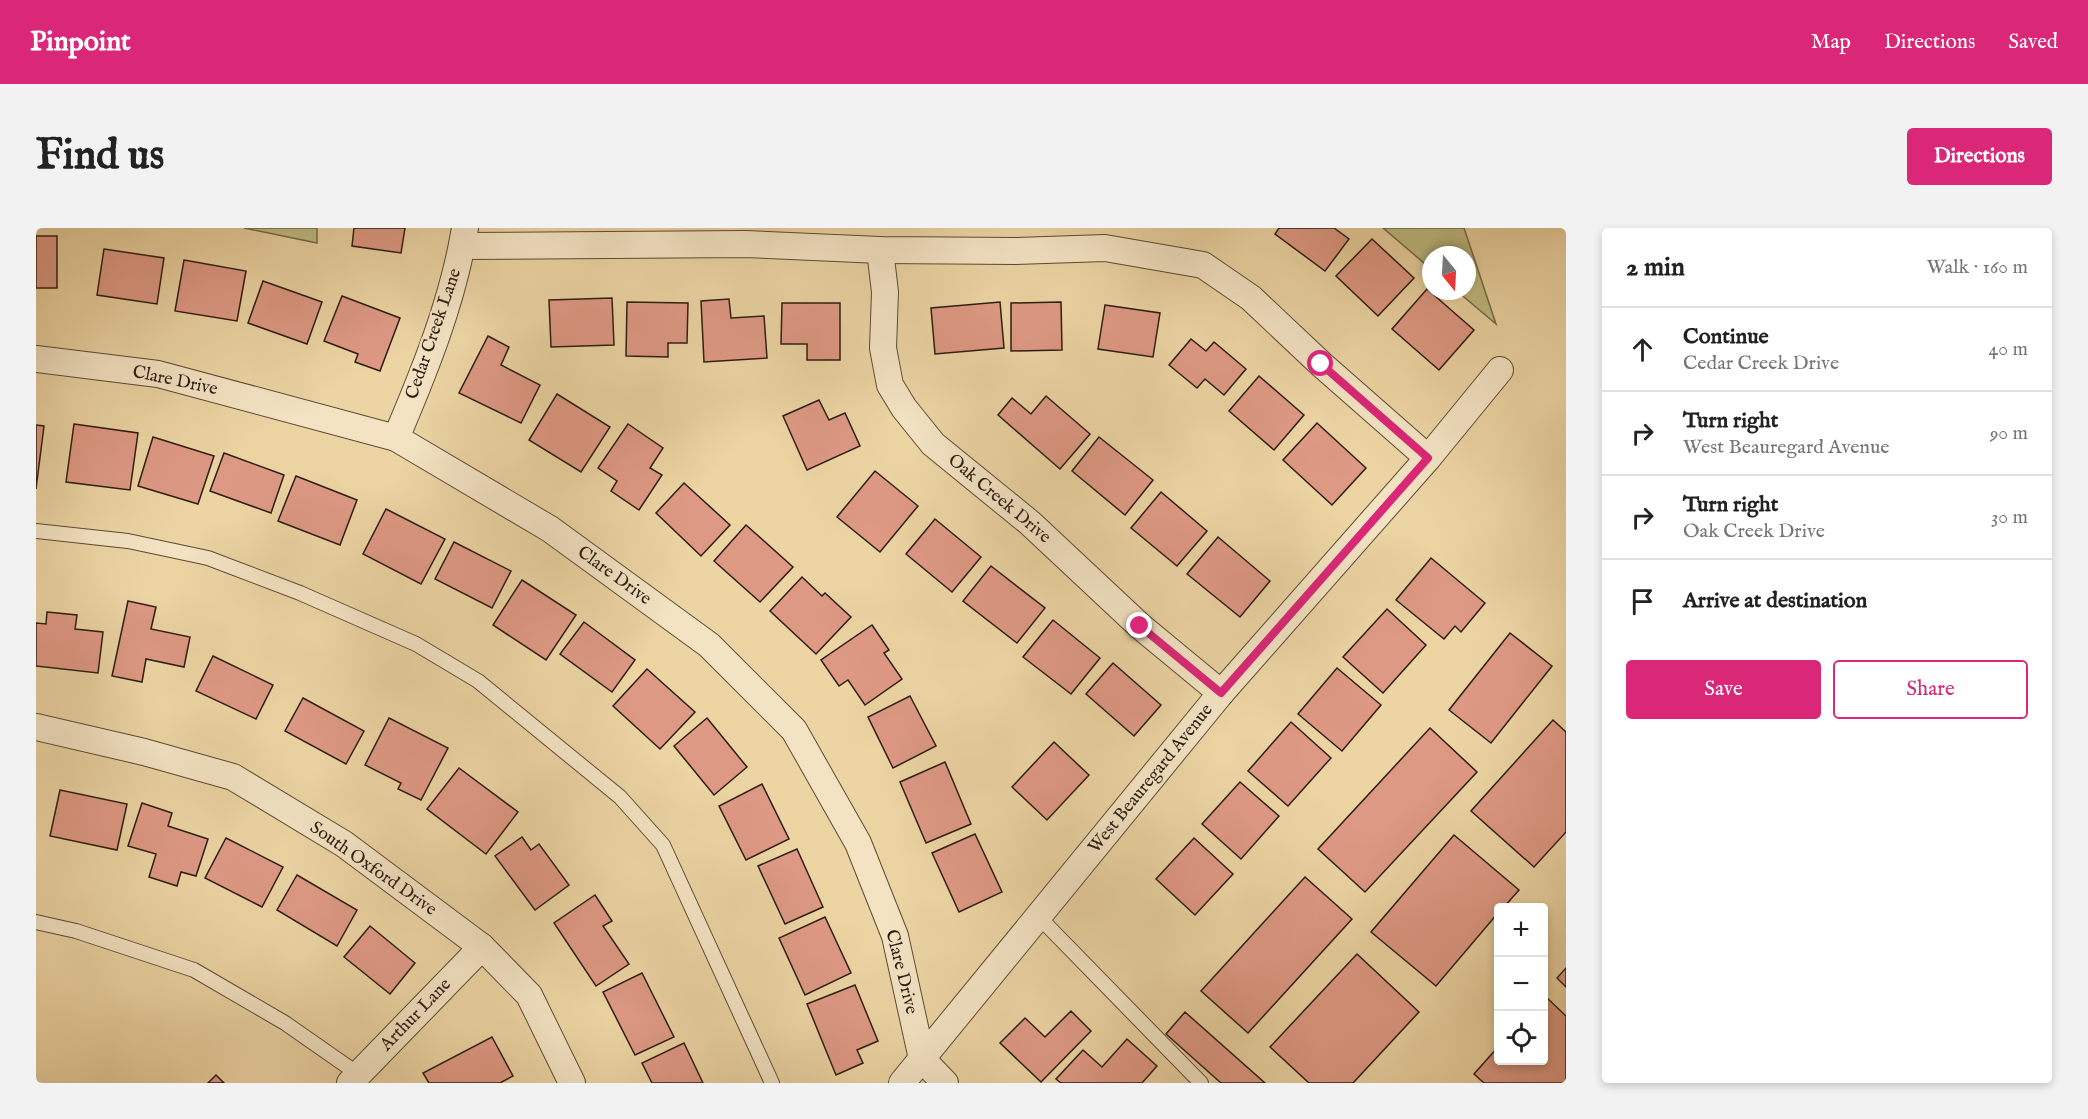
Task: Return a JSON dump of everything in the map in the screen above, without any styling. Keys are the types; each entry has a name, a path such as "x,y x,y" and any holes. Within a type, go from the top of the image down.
{"street":[{"path":"463,237 880,250 1015,251 1105,248 1203,266 1251,298 1321,364 1428,458"},
{"name":"Cedar Creek Lane","path":"396,438 436,338 453,286 463,237"},
{"name":"Oak Creek Drive","path":"880,250 885,292 883,348 890,385 904,408 933,444 1030,523 1140,626 1221,693"},
{"name":"Clare Drive","path":"36,359 158,374 396,438 550,529 709,645 794,730 858,843 895,936 922,1059"},
{"name":"West Beauregard Avenue","path":"902,1083 1221,693 1428,458 1500,370"},
{"name":"South Oxford Drive","path":"36,727 144,752 233,777 344,844 482,947 529,994 572,1083"},
{"name":"Arthur Lane","path":"359,1080 482,947"},
{"path":"922,1059 945,1083"}],"lane":[{"path":"36,531 128,541 208,558 300,592 416,644 478,681 620,797 663,845 772,1083"},
{"path":"1038,916 1201,1083"},
{"path":"36,922 76,931 194,970 285,1023 359,1080"}],"shaded area":[{"path":"244,228 317,228 317,243"},
{"path":"1383,228 1464,228 1470,246 1422,246 1422,261"},
{"path":"1476,264 1496,324 1468,300 1476,300"}],"building":[{"path":"354,228 405,228 401,253 352,246"},
{"path":"1279,228 1334,228 1349,239 1325,271 1275,234"},
{"path":"36,236 57,236 57,288 36,288"},
{"path":"1372,239 1414,278 1378,316 1336,276"},
{"path":"104,249 164,258 157,304 97,295"},
{"path":"184,260 246,271 237,321 175,311"},
{"path":"263,281 322,302 307,344 248,323"},
{"path":"1422,295 1422,300 1440,300 1474,330 1439,370 1392,329"},
{"path":"342,296 400,318 380,371 355,362 358,354 324,341"},
{"path":"612,298 614,345 551,347 549,300"},
{"path":"729,299 731,318 764,316 767,358 704,362 701,301"},
{"path":"627,302 688,303 687,343 668,343 668,357 626,356"},
{"path":"1000,302 1004,348 935,354 931,308"},
{"path":"1061,302 1062,350 1011,351 1011,303"},
{"path":"782,303 840,303 840,360 807,360 807,344 781,344"},
{"path":"1105,305 1160,313 1153,357 1098,349"},
{"path":"488,336 509,347 501,365 540,385 521,423 459,393"},
{"path":"1191,339 1206,351 1214,342 1246,369 1224,395 1205,379 1197,388 1169,365"},
{"path":"1259,376 1304,415 1274,450 1229,411"},
{"path":"557,394 610,427 581,472 529,440"},
{"path":"1046,396 1090,434 1060,469 998,415 1012,398 1031,414"},
{"path":"819,400 829,420 845,413 860,446 807,470 783,416"},
{"path":"1317,423 1366,468 1332,505 1283,460"},
{"path":"74,424 138,433 130,490 66,482"},
{"path":"628,424 663,448 650,468 662,475 639,510 611,491 617,481 598,468"},
{"path":"36,425 44,426 36,489"},
{"path":"153,437 214,456 198,504 138,486"},
{"path":"1099,437 1153,480 1125,515 1072,471"},
{"path":"224,453 284,475 271,513 210,491"},
{"path":"875,471 918,506 880,552 837,517"},
{"path":"296,476 357,500 340,545 278,521"},
{"path":"684,483 730,525 701,556 656,513"},
{"path":"1161,492 1207,531 1177,566 1131,528"},
{"path":"386,509 445,539 421,584 363,554"},
{"path":"935,519 981,557 952,592 906,554"},
{"path":"746,525 793,567 760,602 714,561"},
{"path":"1218,537 1270,581 1240,617 1187,574"},
{"path":"454,542 511,571 492,608 435,579"},
{"path":"1431,558 1485,603 1461,632 1455,626 1444,639 1396,600"},
{"path":"991,566 1045,608 1017,643 963,601"},
{"path":"802,577 822,596 825,593 851,617 816,654 770,611"},
{"path":"522,580 576,615 546,660 493,625"},
{"path":"128,601 156,607 151,629 190,637 184,667 146,659 142,682 112,676"},
{"path":"1387,609 1426,645 1383,693 1343,657"},
{"path":"47,612 77,615 75,629 103,632 98,673 36,666 36,623 46,624"},
{"path":"1053,620 1100,658 1071,694 1023,657"},
{"path":"584,622 635,660 612,692 560,654"},
{"path":"872,625 889,650 884,653 902,679 865,705 848,680 839,686 821,660"},
{"path":"1510,633 1552,666 1491,743 1449,710"},
{"path":"213,656 273,685 256,719 196,691"},
{"path":"1113,663 1161,705 1134,736 1086,694"},
{"path":"1337,668 1381,705 1342,751 1298,714"},
{"path":"647,669 695,712 660,749 613,706"},
{"path":"910,696 936,746 893,768 868,717"},
{"path":"303,698 364,731 346,764 285,731"},
{"path":"389,718 448,748 421,800 398,789 401,783 365,765"},
{"path":"707,718 747,767 714,795 674,746"},
{"path":"1553,720 1566,732 1566,832 1534,867 1471,811"},
{"path":"1291,722 1331,758 1288,806 1248,771"},
{"path":"1430,728 1477,772 1365,892 1318,849"},
{"path":"1054,742 1089,775 1047,820 1012,787"},
{"path":"945,762 971,824 926,843 900,782"},
{"path":"459,768 518,812 486,854 427,809"},
{"path":"1240,782 1279,816 1241,859 1202,824"},
{"path":"762,784 789,839 746,860 719,806"},
{"path":"60,790 127,804 117,850 50,836"},
{"path":"142,803 172,813 168,826 208,839 196,876 181,872 177,886 149,877 156,854 128,846"},
{"path":"975,834 1002,892 959,912 932,853"},
{"path":"1454,835 1519,890 1507,903 1494,903 1494,918 1436,986 1371,932"},
{"path":"522,837 531,850 539,844 569,885 535,910 495,856"},
{"path":"226,838 283,867 262,907 205,878"},
{"path":"1194,838 1233,874 1195,915 1156,879"},
{"path":"797,849 823,907 785,924 758,866"},
{"path":"297,875 357,910 337,946 277,910"},
{"path":"1305,877 1352,919 1248,1033 1201,991"},
{"path":"595,895 612,921 603,926 629,964 596,986 554,923"},
{"path":"825,917 851,973 805,995 779,938"},
{"path":"370,926 415,963 390,994 344,957"},
{"path":"1357,954 1419,1012 1353,1083 1309,1083 1270,1047"},
{"path":"1566,968 1566,987 1557,978"},
{"path":"642,973 674,1037 635,1055 603,992"},
{"path":"855,985 878,1041 857,1050 863,1063 836,1075 807,1004"},
{"path":"1548,999 1566,1016 1566,1083 1484,1083 1474,1074 1494,1052 1494,1065 1548,1065"},
{"path":"1071,1011 1091,1031 1041,1082 1000,1043 1025,1018 1045,1037"},
{"path":"1185,1012 1265,1083 1221,1083 1166,1034"},
{"path":"492,1037 513,1076 500,1083 429,1083 423,1073"},
{"path":"1127,1039 1157,1066 1142,1083 1061,1083 1056,1079 1083,1050 1102,1067"},
{"path":"684,1043 703,1083 652,1083 642,1063"},
{"path":"216,1075 224,1083 208,1083"}],"route":[{"path":"1140,626 1221,693 1428,458 1321,364"}]}
